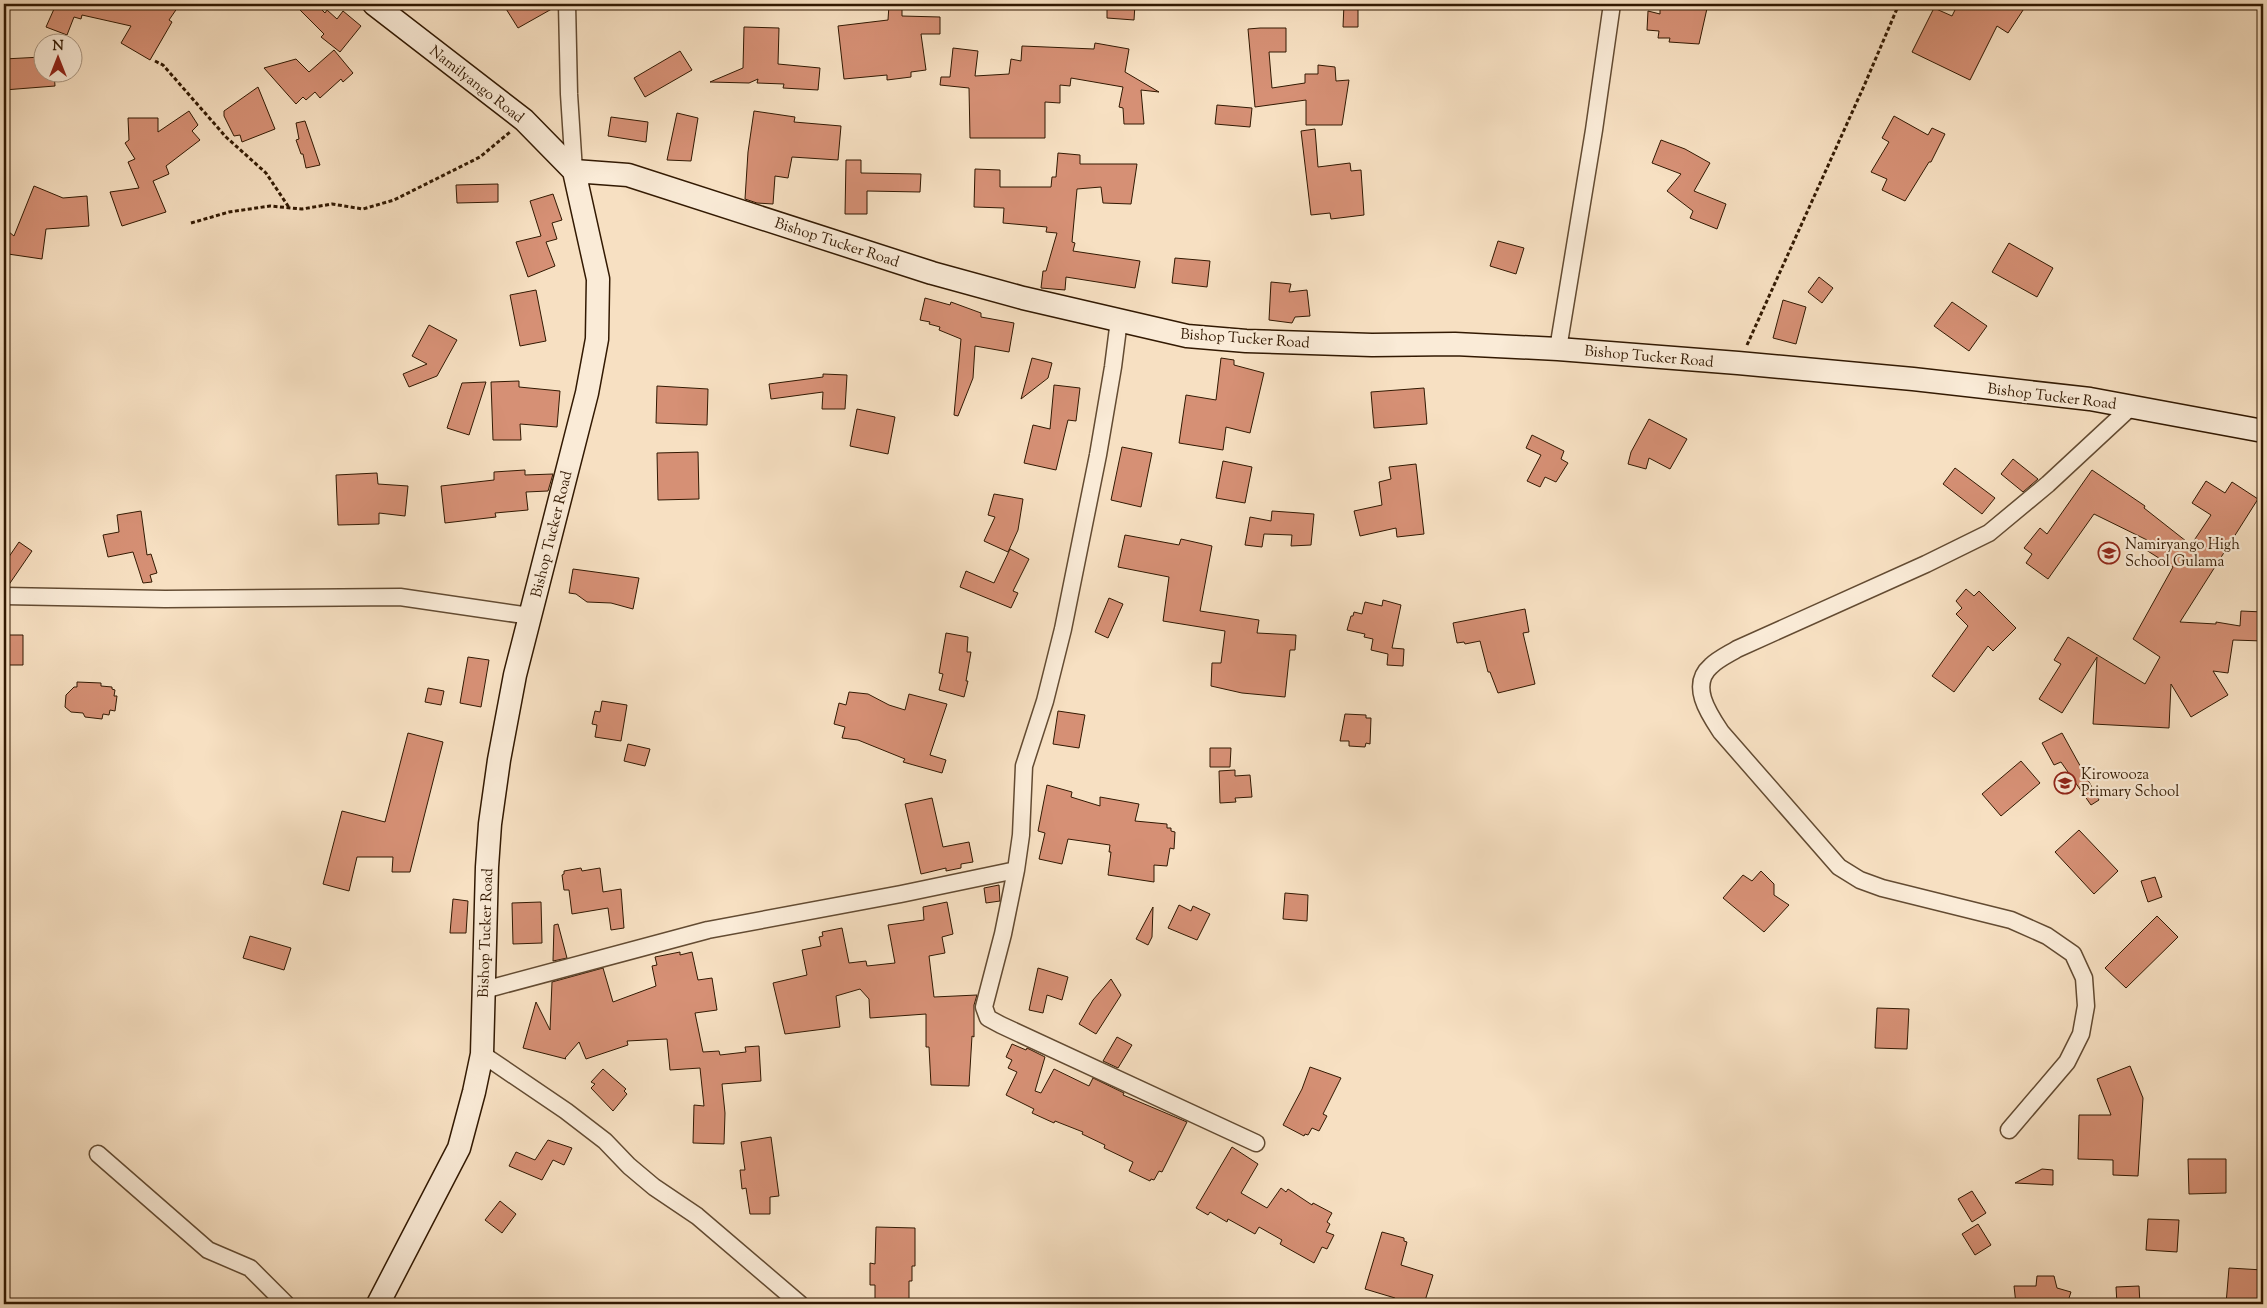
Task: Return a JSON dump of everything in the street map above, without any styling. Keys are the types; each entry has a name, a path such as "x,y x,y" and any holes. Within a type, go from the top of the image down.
{"main road":[{"name":"Namilyango Road","path":"374,4 524,120 574,171"},
{"name":"Bishop Tucker Road","path":"378,1304 459,1148 482,1054 490,824 513,684 587,393 597,338 598,279 574,171 628,175 932,273 1023,298 1187,336 1246,341 1558,349 1738,363 1913,379 2090,399 2263,431"}],"street":[{"path":"567,4 569,94 574,171"},
{"path":"1558,349 1594,130 1612,4"},
{"path":"1119,320 1098,456 1062,629 1045,701 1024,766 1021,835 1016,870 1003,934 984,1007 988,1018 1256,1143"},
{"path":"2009,1130 2067,1062 2081,1034 2086,1006 2084,978 2073,954 2047,936 2012,920 1882,888 1860,880 1839,867 1721,732 1707,712 1701,692 1703,678 1710,666 1737,649 1990,534 2048,484 2132,406"},
{"path":"4,596 165,599 400,597 530,616"},
{"path":"484,990 708,930 901,894 1016,870"},
{"path":"482,1054 566,1111 597,1135 654,1187 696,1216 800,1304"},
{"path":"98,1154 208,1250 250,1268 286,1304"}],"path":[{"path":"1738,363 1864,86 1899,4"},
{"path":"156,61 164,65 226,137 266,173 288,206 270,206 230,212 190,223"},
{"path":"270,206 302,209 332,204 363,209 394,200 480,157 524,120"}],"building":[{"path":"180,4 169,20 172,22 150,60 121,43 131,26 82,15 81,19 74,17 68,32 59,32 46,27 54,9 43,5"},
{"path":"294,4 316,4 325,13 327,10 337,19 343,11 361,26 340,52 321,37 324,34"},
{"path":"503,4 557,4 557,6 518,28"},
{"path":"1107,4 1135,4 1134,20 1107,18"},
{"path":"1344,4 1358,4 1358,27 1343,27"},
{"path":"1660,4 1708,4 1699,44 1669,42 1670,38 1658,38 1659,31 1647,30 1648,11 1660,14"},
{"path":"1958,4 2027,4 2008,33 1997,26 1970,80 1912,52 1934,8 1952,16"},
{"path":"889,5 902,6 902,16 940,17 940,34 921,34 926,70 911,72 911,77 887,80 887,75 844,79 838,26 888,20"},
{"path":"744,27 779,28 778,64 820,68 818,90 783,88 784,84 757,83 758,79 749,83 710,82 743,68"},
{"path":"1286,28 1286,52 1269,52 1272,88 1305,83 1305,74 1318,74 1318,65 1335,67 1336,81 1349,80 1342,125 1306,125 1306,100 1255,107 1248,29"},
{"path":"1095,43 1129,49 1125,72 1159,92 1141,90 1144,124 1124,124 1123,108 1119,107 1123,87 1071,78 1070,86 1060,85 1060,103 1045,102 1045,138 970,138 969,88 940,85 941,77 950,77 953,48 978,51 975,76 1009,74 1011,59 1021,61 1022,46 1094,49"},
{"path":"334,50 353,73 343,82 341,79 320,98 315,92 306,100 303,97 296,104 264,68 296,59 309,72"},
{"path":"680,51 692,70 645,97 634,78"},
{"path":"32,58 32,82 55,82 55,86 4,90 4,59"},
{"path":"258,87 275,129 242,142 240,135 234,136 224,116 224,111"},
{"path":"1217,105 1252,108 1250,127 1215,124"},
{"path":"189,111 198,125 192,131 200,140 166,166 169,174 153,181 166,212 122,226 110,192 139,188 128,162 135,159 125,143 129,140 128,118 158,118 158,132"},
{"path":"754,111 795,117 794,122 841,126 838,160 792,157 788,178 775,176 773,204 757,203 745,199 748,152"},
{"path":"677,113 698,118 691,161 667,160"},
{"path":"1894,116 1928,135 1932,128 1945,134 1931,162 1929,162 1905,201 1882,190 1887,179 1871,172 1889,142 1882,138"},
{"path":"611,117 648,122 646,142 608,136"},
{"path":"305,121 320,165 306,168 303,154 301,154 296,140 299,139 296,123"},
{"path":"1315,129 1318,167 1350,163 1351,171 1361,170 1364,215 1331,219 1330,213 1311,215 1301,131"},
{"path":"1661,140 1685,149 1710,163 1694,191 1726,204 1717,229 1690,218 1693,211 1667,191 1681,174 1652,163"},
{"path":"1058,153 1080,155 1080,164 1137,164 1131,204 1103,203 1101,187 1077,189 1072,242 1075,243 1073,251 1140,261 1135,288 1066,277 1065,290 1041,288 1043,271 1046,271 1057,233 1046,232 1047,227 1003,223 1004,208 974,207 975,169 1000,170 1000,187 1051,187 1052,177 1056,177"},
{"path":"846,160 861,160 861,173 921,174 920,192 867,191 867,214 845,214"},
{"path":"498,184 498,202 457,203 456,185"},
{"path":"34,186 63,198 87,196 89,226 46,229 42,259 8,254 4,251 4,228 14,236"},
{"path":"553,194 562,220 552,223 557,239 546,242 555,266 528,277 516,242 541,236 530,201"},
{"path":"1498,241 1524,248 1516,274 1490,266"},
{"path":"2009,243 2053,268 2037,297 1992,272"},
{"path":"1175,258 1210,261 1207,287 1172,283"},
{"path":"1819,277 1833,288 1822,303 1808,292"},
{"path":"1271,282 1291,284 1289,292 1307,290 1310,316 1295,317 1292,323 1269,320"},
{"path":"536,290 546,341 520,346 510,295"},
{"path":"925,298 950,305 951,302 981,313 981,317 1014,323 1009,352 975,346 973,378 958,416 954,415 961,339 939,330 940,327 929,324 930,322 920,320"},
{"path":"1783,300 1806,307 1796,344 1773,338"},
{"path":"1952,302 1987,326 1969,351 1934,326"},
{"path":"429,325 457,340 437,376 409,387 403,374 427,364 412,356"},
{"path":"1032,358 1052,363 1048,378 1021,399"},
{"path":"1221,358 1234,360 1234,365 1264,373 1250,433 1226,427 1223,450 1179,443 1186,395 1216,400"},
{"path":"823,374 847,375 845,409 822,409 823,392 771,399 769,384 823,377"},
{"path":"519,381 519,387 560,391 557,427 520,424 521,440 493,440 491,382"},
{"path":"486,382 469,435 447,428 462,383"},
{"path":"1054,385 1080,388 1076,421 1068,420 1056,470 1024,463 1033,425 1050,429"},
{"path":"657,386 708,389 707,425 656,423"},
{"path":"1424,388 1427,424 1374,428 1371,392"},
{"path":"857,409 895,417 888,454 850,446"},
{"path":"1649,419 1687,439 1670,469 1649,458 1646,469 1628,464 1631,452"},
{"path":"1532,435 1564,451 1561,459 1568,463 1556,482 1545,477 1540,487 1527,481 1541,455 1526,448"},
{"path":"1122,447 1152,453 1141,507 1111,500"},
{"path":"698,452 699,499 658,500 657,453"},
{"path":"2013,459 2038,479 2023,492 2001,474"},
{"path":"1223,461 1252,467 1245,503 1216,498"},
{"path":"1416,464 1424,534 1397,537 1396,528 1360,536 1354,511 1382,505 1379,482 1391,479 1389,467"},
{"path":"1955,468 1995,498 1982,514 1943,484"},
{"path":"525,470 525,475 553,474 548,491 526,492 528,510 495,513 496,517 445,523 441,486 494,480 494,472"},
{"path":"2092,470 2145,506 2144,508 2191,545 2211,515 2192,503 2206,481 2225,493 2232,482 2258,499 2180,622 2216,624 2216,622 2240,626 2241,611 2263,612 2263,641 2233,640 2228,673 2213,671 2228,695 2191,717 2171,684 2169,728 2093,724 2097,657 2062,713 2039,699 2061,664 2054,660 2068,637 2145,684 2160,657 2133,639 2173,567 2143,548 2147,540 2094,514 2048,579 2026,563 2032,554 2024,548 2040,528 2047,534"},
{"path":"377,473 378,484 408,486 405,516 379,513 379,524 338,525 336,475"},
{"path":"994,494 1023,499 1018,530 1008,552 984,541 995,517 988,515"},
{"path":"141,511 147,555 151,554 157,573 150,575 152,582 143,583 133,552 108,557 103,535 119,532 117,515"},
{"path":"1272,511 1314,514 1311,545 1291,546 1292,535 1264,534 1262,547 1245,545 1250,517 1271,521"},
{"path":"1125,535 1179,545 1181,539 1212,546 1200,611 1259,620 1257,633 1296,635 1295,650 1290,650 1285,697 1242,693 1211,686 1212,663 1221,663 1225,631 1163,621 1169,577 1118,567"},
{"path":"19,542 32,551 8,586 4,586 4,564"},
{"path":"1010,549 1029,559 1013,591 1018,593 1011,608 960,587 966,571 994,583"},
{"path":"573,569 639,578 633,609 611,603 587,602 576,594 569,593"},
{"path":"1966,589 1974,596 1979,591 2016,628 1993,651 1988,646 1954,692 1932,676 1968,626 1956,614 1962,608 1956,601"},
{"path":"1109,598 1123,604 1108,638 1095,632"},
{"path":"1383,600 1401,605 1392,648 1404,649 1403,666 1387,665 1388,654 1371,650 1373,639 1364,637 1365,634 1347,630 1351,616 1353,616 1354,612 1362,614 1365,602 1382,606"},
{"path":"1525,609 1529,632 1523,633 1535,684 1498,693 1490,672 1488,672 1480,641 1465,644 1464,642 1457,643 1453,623"},
{"path":"946,633 968,637 967,652 971,652 964,697 939,690 943,674 939,673"},
{"path":"4,635 23,635 23,665 4,665"},
{"path":"468,657 489,660 481,707 460,703"},
{"path":"77,682 101,683 101,686 112,687 115,690 114,696 117,696 115,711 110,710 109,715 103,714 102,719 85,717 83,713 71,712 65,707 66,695 74,687 77,687"},
{"path":"428,688 444,691 441,705 425,702"},
{"path":"849,692 868,694 889,705 905,710 909,694 947,704 930,755 946,760 942,773 903,762 905,759 858,740 842,738 845,727 834,724 839,703 846,705"},
{"path":"602,701 627,705 621,741 595,737 597,725 592,724 595,711 600,712"},
{"path":"1058,711 1085,715 1079,748 1053,744"},
{"path":"1345,714 1366,715 1366,718 1371,718 1370,744 1366,743 1365,747 1349,746 1349,741 1340,741"},
{"path":"408,733 443,742 410,872 392,872 393,857 357,857 349,891 323,884 342,811 385,822"},
{"path":"2062,733 2099,800 2091,805 2061,762 2054,765 2042,743"},
{"path":"628,744 650,749 645,766 624,761"},
{"path":"1210,748 1231,748 1230,767 1210,767"},
{"path":"2021,761 2040,783 2001,816 1982,794"},
{"path":"1235,770 1235,776 1250,775 1252,797 1235,798 1236,802 1220,803 1219,771"},
{"path":"1047,785 1072,792 1071,797 1100,806 1100,797 1139,804 1135,821 1167,824 1167,828 1171,828 1171,831 1175,832 1174,849 1170,848 1167,866 1154,865 1154,882 1108,875 1110,845 1068,839 1062,864 1039,859 1045,833 1038,831"},
{"path":"932,798 943,847 969,842 973,862 961,864 961,868 946,871 946,868 921,874 905,804"},
{"path":"2079,830 2118,871 2094,894 2055,852"},
{"path":"581,868 582,871 600,868 603,892 621,889 624,928 611,930 608,908 572,914 569,890 564,890 562,875 564,871"},
{"path":"1761,871 1774,884 1774,895 1789,905 1764,932 1723,898 1743,875 1752,881"},
{"path":"2155,877 2162,897 2148,902 2141,881"},
{"path":"999,885 1000,901 986,903 984,888"},
{"path":"1285,893 1308,895 1307,921 1283,919"},
{"path":"453,899 468,901 466,933 450,933"},
{"path":"541,902 542,943 513,944 512,903"},
{"path":"947,902 953,934 942,937 945,953 929,956 934,997 977,995 974,1005 974,1037 972,1036 969,1086 931,1085 929,1047 926,1047 926,1014 870,1018 869,999 860,989 836,996 840,1027 785,1034 773,983 807,975 802,950 821,946 819,937 823,936 822,932 842,928 849,963 866,961 867,966 895,963 888,925 924,920 923,907"},
{"path":"1179,905 1191,911 1193,906 1210,914 1197,940 1168,928"},
{"path":"1153,907 1152,937 1148,945 1136,939"},
{"path":"2157,916 2178,937 2126,988 2105,968"},
{"path":"558,924 567,958 553,961 554,925"},
{"path":"250,936 291,948 284,970 243,958"},
{"path":"680,952 680,955 692,952 698,980 712,978 717,1010 695,1013 703,1052 719,1051 720,1055 746,1052 745,1047 759,1046 761,1081 722,1084 725,1113 724,1144 693,1143 694,1105 704,1106 700,1068 670,1070 667,1039 627,1041 628,1045 586,1059 579,1042 566,1059 523,1048 536,1002 550,1030 552,982 603,968 613,1002 656,986 652,966 657,965 655,957"},
{"path":"1038,968 1068,977 1062,1000 1047,995 1043,1013 1029,1010"},
{"path":"1111,979 1121,995 1096,1034 1079,1024 1093,1000"},
{"path":"1877,1008 1909,1009 1907,1049 1875,1048"},
{"path":"1117,1037 1132,1045 1118,1068 1103,1061"},
{"path":"1012,1044 1026,1050 1027,1048 1045,1057 1035,1091 1041,1093 1054,1069 1089,1086 1093,1078 1124,1093 1123,1095 1187,1122 1162,1172 1159,1171 1154,1180 1151,1179 1150,1181 1129,1171 1133,1162 1104,1148 1105,1145 1082,1134 1083,1132 1055,1121 1054,1123 1032,1113 1034,1109 1006,1095 1017,1072 1008,1068 1012,1060 1006,1057"},
{"path":"2130,1066 2143,1098 2138,1176 2113,1175 2113,1160 2078,1159 2079,1115 2111,1115 2097,1079"},
{"path":"1310,1067 1341,1078 1323,1114 1327,1116 1319,1131 1312,1128 1308,1135 1305,1134 1304,1136 1283,1125 1302,1089"},
{"path":"603,1069 626,1089 624,1091 627,1094 613,1111 591,1088 595,1084 591,1082"},
{"path":"771,1137 779,1196 770,1197 770,1214 750,1214 746,1188 742,1189 740,1170 745,1170 741,1142"},
{"path":"548,1140 572,1148 564,1165 553,1160 542,1180 509,1166 516,1152 535,1160"},
{"path":"1232,1147 1258,1164 1241,1193 1267,1208 1281,1188 1286,1192 1288,1189 1312,1205 1313,1203 1332,1213 1327,1222 1330,1224 1326,1232 1334,1235 1327,1249 1322,1247 1314,1263 1280,1244 1282,1240 1259,1227 1255,1234 1228,1219 1227,1222 1210,1212 1208,1215 1196,1208"},
{"path":"2188,1159 2226,1159 2226,1193 2189,1194"},
{"path":"2042,1169 2053,1170 2053,1185 2015,1183"},
{"path":"1972,1191 1986,1213 1972,1222 1958,1199"},
{"path":"500,1201 516,1214 502,1233 485,1220"},
{"path":"2148,1219 2179,1220 2177,1252 2146,1250"},
{"path":"1978,1224 1991,1245 1975,1255 1962,1234"},
{"path":"876,1227 915,1228 915,1266 912,1266 912,1281 909,1281 909,1304 875,1304 875,1285 870,1285 870,1263 875,1264"},
{"path":"1382,1232 1404,1238 1404,1241 1407,1242 1401,1265 1433,1275 1424,1304 1394,1302 1395,1298 1365,1289"},
{"path":"2229,1268 2263,1270 2263,1304 2226,1304"},
{"path":"2037,1276 2054,1276 2057,1288 2071,1292 2067,1304 2016,1304 2014,1286 2036,1286"},
{"path":"2139,1286 2140,1304 2117,1304 2116,1287"}],"place":[{"name":"Namiryango High School Gulama","path":"2109,553"},
{"name":"Kirowooza Primary School","path":"2065,783"}]}
